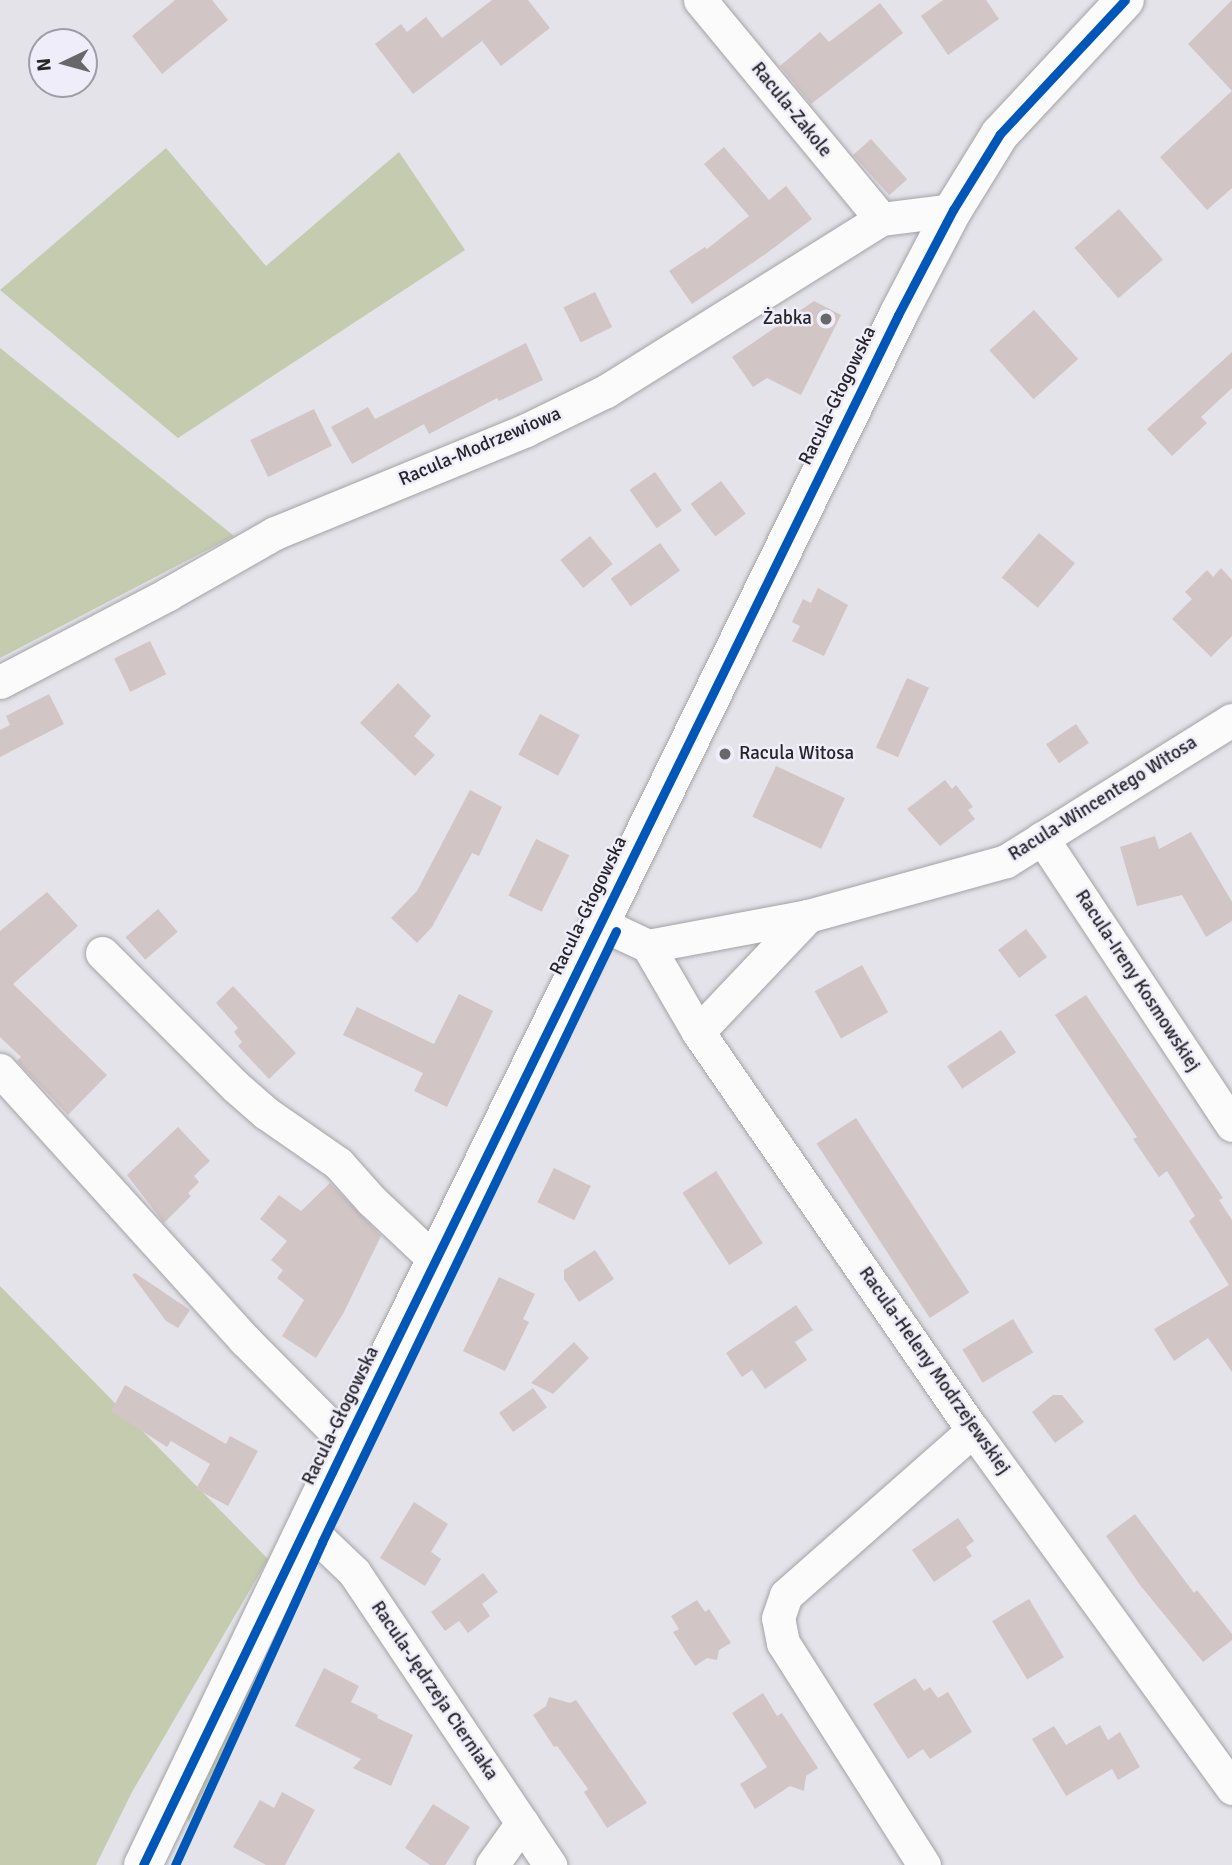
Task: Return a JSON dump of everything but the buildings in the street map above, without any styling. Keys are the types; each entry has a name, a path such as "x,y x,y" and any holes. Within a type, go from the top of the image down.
{"street":[{"name":"Racula-Zakole","path":"701,0 881,219"},
{"name":"Racula-Głogowska","path":"143,1865 599,923 879,352 953,211 1000,134 1125,0"},
{"name":"Racula-Modrzewiowa","path":"0,682 168,594 275,533 526,430 606,391 881,219 953,211"},
{"name":"Racula-Wincentego Witosa","path":"648,946 808,916 1006,861 1232,720"},
{"name":"Racula-Ireny Kosmowskiej","path":"1042,838 1232,1125"},
{"path":"698,1032 808,916"},
{"path":"599,923 648,946"},
{"name":"Racula-Heleny Modrzejewskiej","path":"648,946 698,1032 973,1430 1232,1788"},
{"path":"102,953 243,1093 266,1113 338,1163 371,1200 436,1261"},
{"name":"Racula-Głogowska","path":"0,1070 245,1340 346,1442"},
{"path":"924,1865 783,1643 778,1618 786,1595 973,1430"},
{"name":"Racula-Jędrzeja Cierniaka","path":"307,1527 354,1572 550,1865"},
{"path":"492,1865 522,1823"}],"green space":[{"path":"166,148 266,266 399,152 465,250 178,438 0,290"},
{"path":"0,348 234,536 0,658"},
{"path":"0,1286 268,1559 132,1792 96,1865 0,1865"},
{"path":"260,1660 262,1663 235,1727 189,1822 186,1814"}],"cycle path":[{"path":"143,1865 344,1447 898,315 953,210 1000,134 1125,0"},
{"path":"175,1865 322,1542 616,931"}],"place":[{"name":"Żabka","path":"826,319"},
{"name":"Racula Witosa","path":"725,754"}]}
